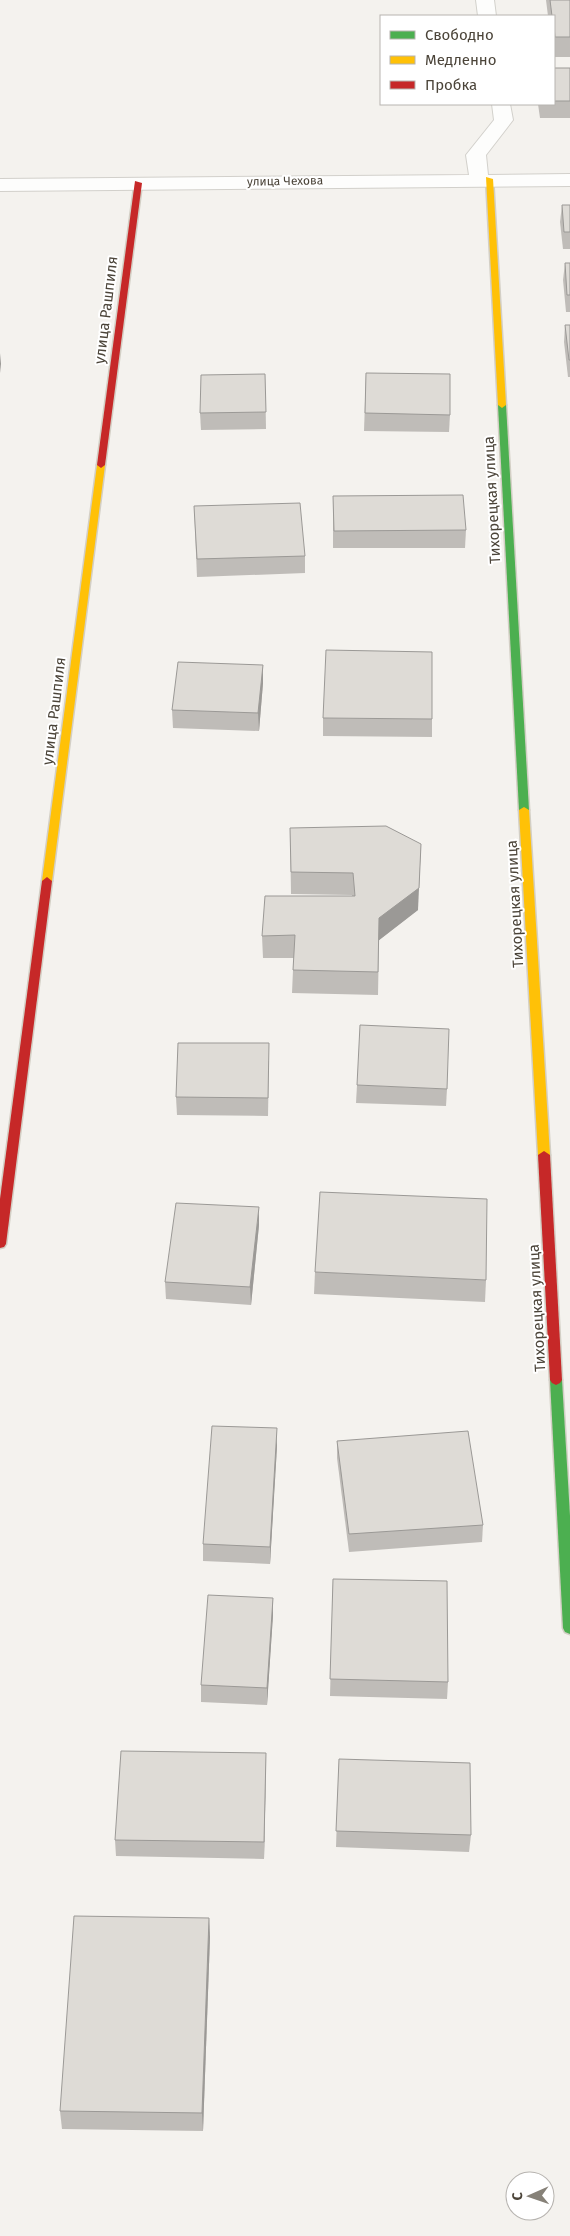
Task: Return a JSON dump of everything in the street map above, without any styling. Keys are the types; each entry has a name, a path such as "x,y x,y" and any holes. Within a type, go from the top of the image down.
{"street":[{"path":"485,0 487,15"},
{"path":"484,179 476,155 504,120 502,105"},
{"name":"улица Чехова","path":"0,185 484,179 570,180"},
{"name":"Тихорецкая улица","path":"484,179 570,1628"},
{"name":"улица Рашпиля","path":"0,1244 138,183"}],"building":[{"path":"550,0 570,0 570,37 555,37 555,15 552,15"},
{"path":"555,68 570,68 570,101 555,101"},
{"path":"562,205 570,205 570,232 564,232"},
{"path":"565,263 570,263 570,295 567,295"},
{"path":"565,325 570,325 570,360 569,360"},
{"path":"366,373 450,374 450,415 365,413"},
{"path":"265,374 266,412 200,413 201,375"},
{"path":"463,495 466,530 334,531 333,496"},
{"path":"300,503 305,556 197,559 194,506"},
{"path":"326,650 432,652 432,719 323,718"},
{"path":"178,662 263,665 258,713 172,710"},
{"path":"386,826 421,844 419,888 379,918 378,972 293,970 295,935 262,936 265,896 355,896 353,873 291,872 290,828"},
{"path":"360,1025 449,1029 447,1089 357,1085"},
{"path":"178,1043 269,1043 268,1098 176,1097"},
{"path":"320,1192 487,1199 486,1280 315,1272"},
{"path":"176,1203 259,1207 250,1287 165,1282"},
{"path":"212,1426 277,1428 270,1547 203,1544"},
{"path":"468,1431 483,1525 349,1534 337,1441"},
{"path":"333,1579 447,1581 448,1682 330,1679"},
{"path":"208,1595 273,1598 267,1688 201,1685"},
{"path":"121,1751 266,1753 264,1842 115,1840"},
{"path":"339,1759 470,1763 471,1835 336,1831"},
{"path":"74,1916 209,1918 202,2113 60,2111"}],"traffic: fast":[{"path":"502,405 524,810"},
{"path":"556,1380 570,1628"}],"traffic: slow":[{"path":"489,179 502,405"},
{"path":"47,881 101,465"},
{"path":"524,810 544,1155"}],"traffic: jam":[{"path":"101,465 138,183"},
{"path":"0,1244 47,881"},
{"path":"544,1155 556,1380"}]}
